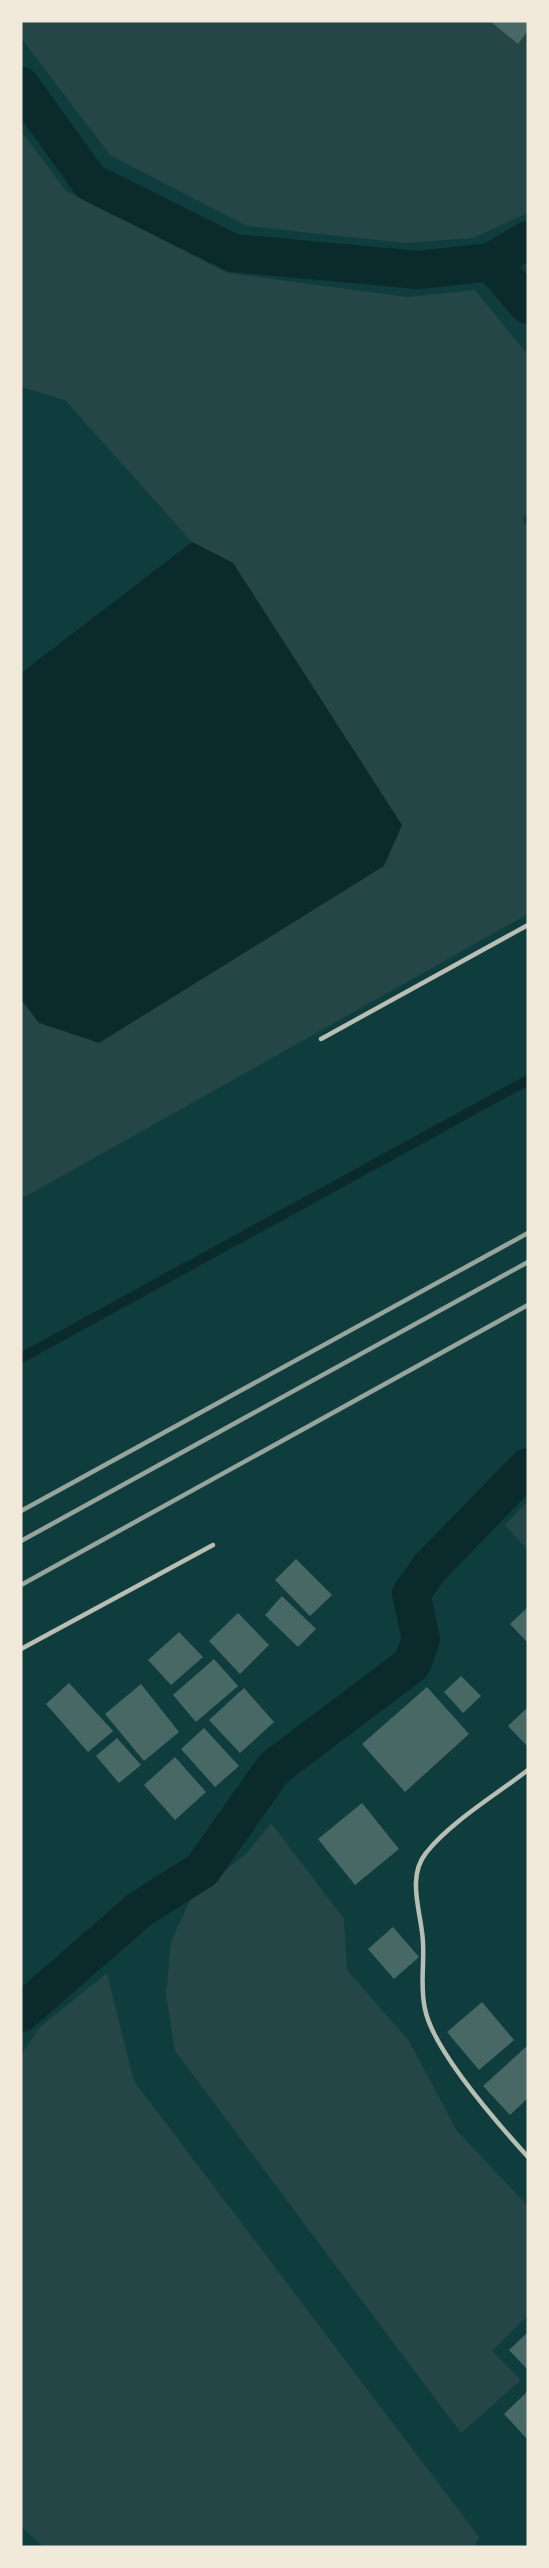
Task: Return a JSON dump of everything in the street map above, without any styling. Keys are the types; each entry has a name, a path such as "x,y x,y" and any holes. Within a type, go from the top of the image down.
{"lane":[{"path":"321,1039 528,925"},
{"path":"21,1649 213,1545"},
{"path":"528,1770 444,1835 424,1854 416,1875 423,1935 421,1978 425,2011 446,2052 493,2117 528,2157"}],"shaded area":[{"path":"21,21 528,21 528,213 473,238 404,243 247,226 110,155 21,38"},
{"path":"21,131 66,191 228,273 407,297 475,290 528,355 528,513 522,519 528,527 528,914 21,1199 21,999 39,1023 401,825 233,563 192,542 65,400 21,387"},
{"path":"192,542 233,563 402,825 384,866 99,1043 39,1023 21,999 21,673"},
{"path":"528,1501 528,1550 505,1525"},
{"path":"271,1823 344,1919 347,1970 409,2041 457,2131 528,2206 528,2315 492,2351 521,2380 461,2433 175,2051 166,1995 171,1942 191,1898 247,1853"},
{"path":"107,1973 134,2081 479,2537 474,2547 43,2547 21,2526 21,2055 40,2027"}],"building":[{"path":"490,21 528,21 528,30 518,44"},
{"path":"296,1559 332,1595 310,1616 275,1580"},
{"path":"282,1596 316,1629 298,1647 265,1615"},
{"path":"528,1607 528,1643 510,1624"},
{"path":"238,1613 269,1645 240,1674 209,1641"},
{"path":"179,1632 203,1657 171,1685 148,1660"},
{"path":"214,1659 238,1686 196,1722 173,1695"},
{"path":"461,1676 481,1696 463,1713 444,1692"},
{"path":"69,1683 113,1731 88,1752 46,1704"},
{"path":"141,1684 179,1732 144,1761 105,1714"},
{"path":"427,1687 469,1734 405,1792 362,1744"},
{"path":"244,1688 274,1722 240,1753 209,1720"},
{"path":"528,1707 528,1747 508,1726"},
{"path":"204,1728 239,1766 215,1787 181,1749"},
{"path":"117,1738 141,1765 119,1783 96,1756"},
{"path":"175,1757 206,1792 175,1820 144,1785"},
{"path":"362,1803 399,1849 355,1885 318,1839"},
{"path":"393,1927 419,1957 394,1979 368,1949"},
{"path":"482,2002 514,2040 479,2070 447,2032"},
{"path":"528,2045 528,2098 510,2115 483,2086"},
{"path":"528,2332 528,2370 509,2350"},
{"path":"528,2391 528,2440 504,2414"}],"waterway":[{"path":"21,86 90,182 233,253 418,270 491,262 528,240"},
{"path":"491,262 528,305"},
{"path":"21,1358 528,1080"},
{"path":"21,2013 139,1910 202,1870 274,1768 412,1664 421,1639 411,1594 431,1566 528,1467"}],"railway":[{"path":"21,1511 528,1233"},
{"path":"21,1541 528,1262"},
{"path":"21,1585 528,1305"}]}
